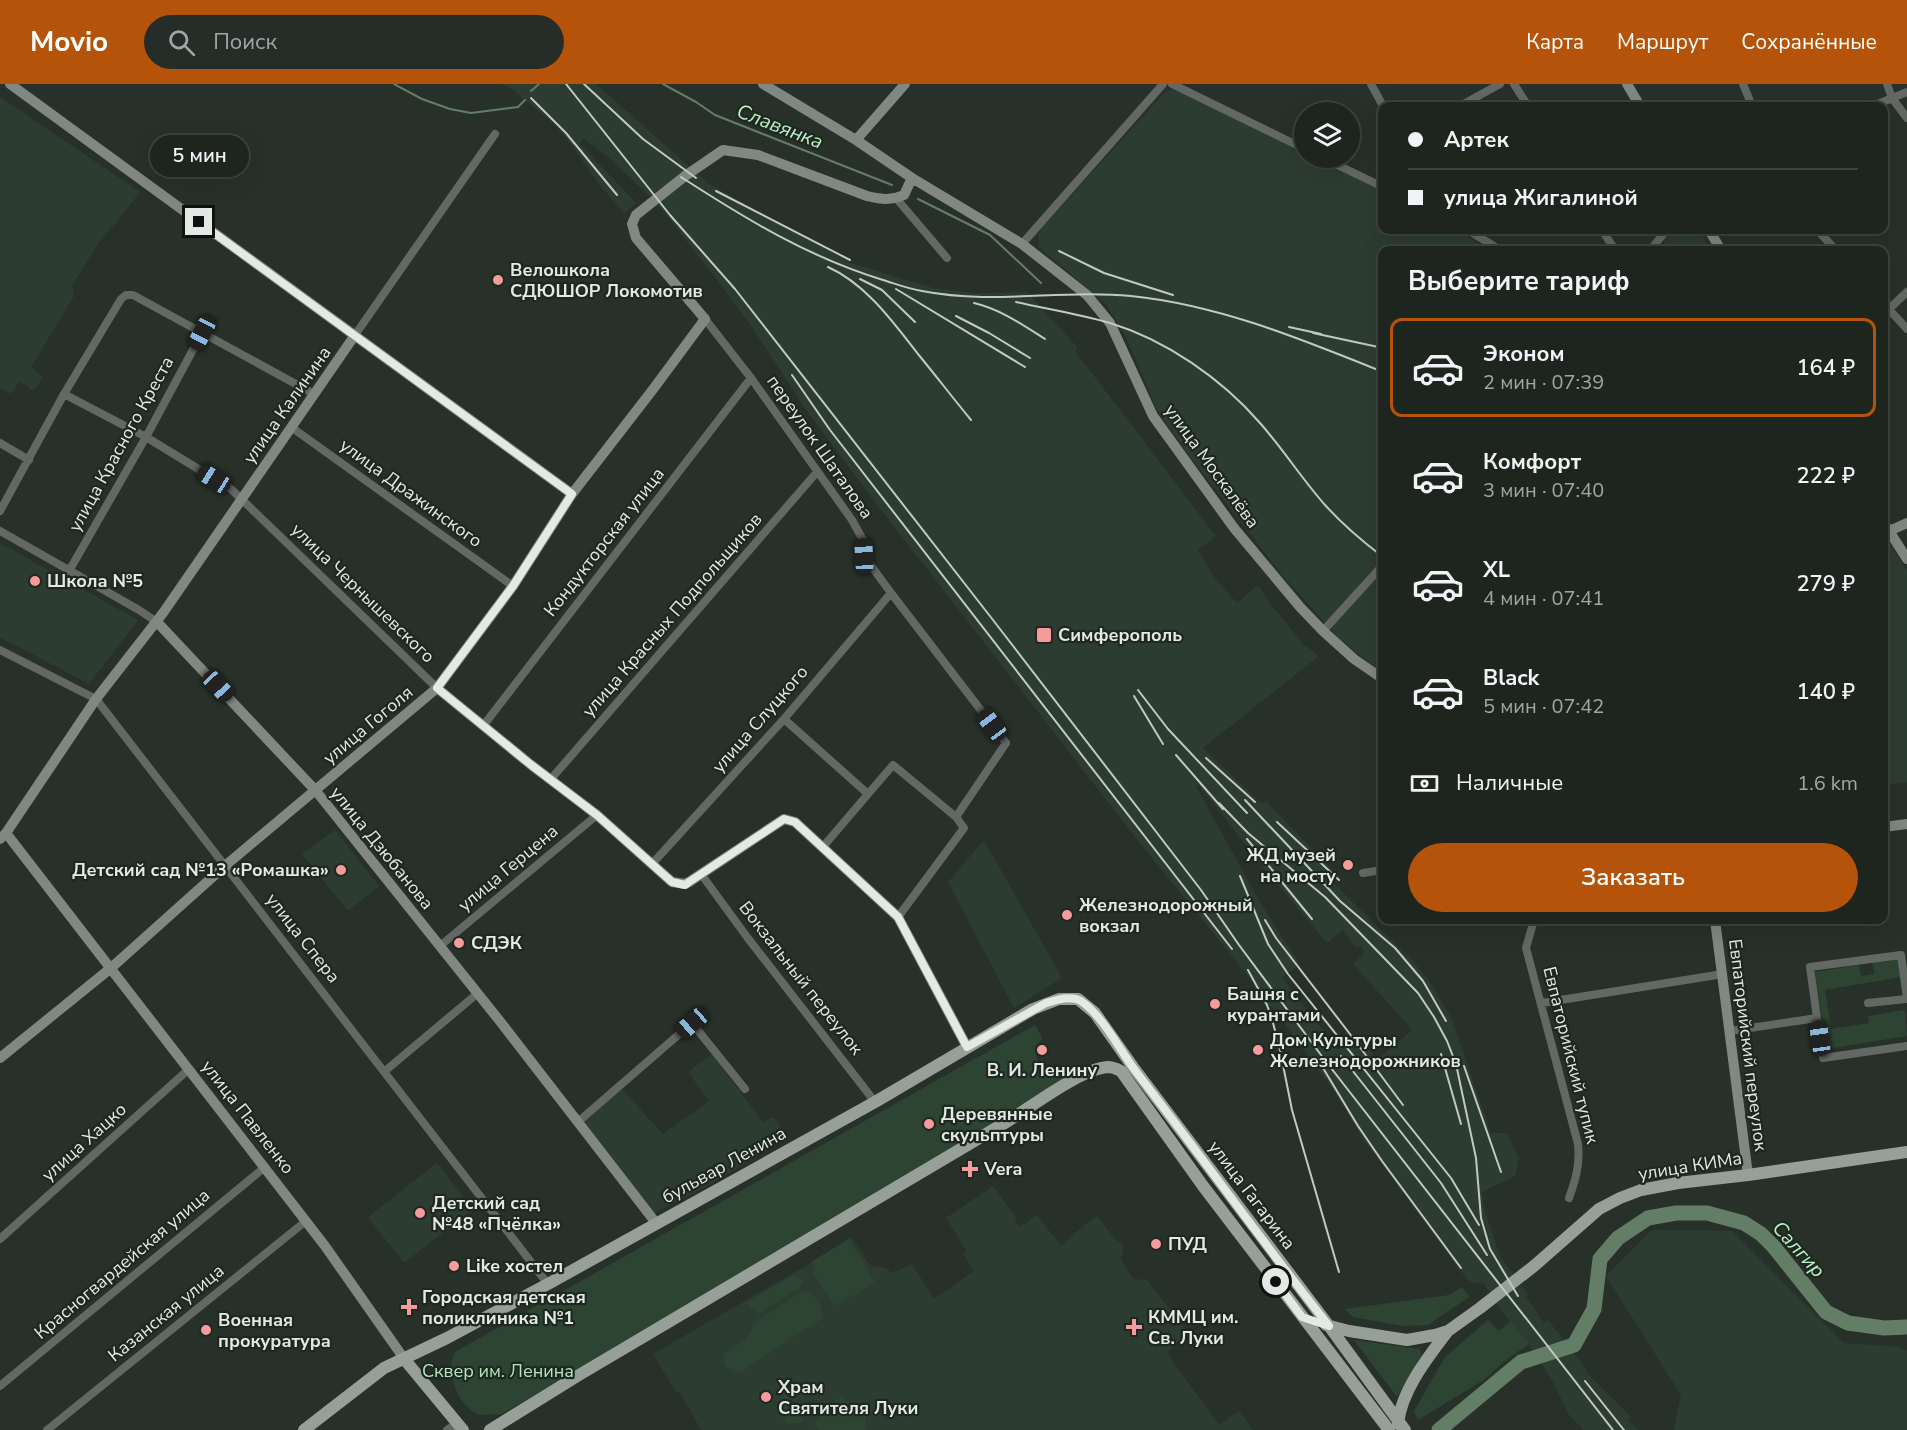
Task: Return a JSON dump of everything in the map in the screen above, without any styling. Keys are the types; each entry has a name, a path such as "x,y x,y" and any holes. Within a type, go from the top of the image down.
{"main road":[{"path":"10,84 572,494"},
{"name":"улица Москалёва","path":"763,84 1022,244 1087,295 1110,323 1153,416 1234,528 1323,631 1354,659 1378,676"},
{"path":"856,140 905,84"},
{"path":"1627,84 1638,102"},
{"path":"705,319 636,238 632,224 641,210 707,160 723,150 758,155 867,196 884,200 903,195 912,178"},
{"name":"улица Гоголя","path":"0,1058 111,968 226,865 437,688 513,586 572,494 705,319"},
{"name":"улица Калинина","path":"2,834 96,699 157,622 356,335"},
{"path":"1888,527 1907,523"},
{"path":"1888,529 1907,559"},
{"name":"улица Дзюбанова","path":"157,622 316,791 579,1121 656,1223"},
{"name":"улица Чернышевского","path":"437,688 597,815 672,882 685,885 700,874"},
{"path":"700,874 784,819 795,822 898,917 967,1047"},
{"path":"1888,826 1907,824"},
{"name":"улица Павленко","path":"2,834 111,968 265,1167 456,1428"},
{"name":"Евпаторийский переулок","path":"1716,924 1748,1175"},
{"name":"бульвар Ленина","path":"304,1430 384,1368 405,1360 548,1284 875,1102 1033,1010 1059,999"},
{"name":"улица Гагарина","path":"1059,999 1078,999 1095,1013 1329,1326 1398,1428"},
{"name":"улица Гагарина","path":"490,1430 1088,1072 1101,1068 1121,1071 1196,1176 1302,1317 1398,1428"},
{"name":"улица КИМа","path":"1448,1331 1534,1266 1593,1214 1620,1198 1641,1190 1678,1183 1907,1152"},
{"path":"1302,1317 1349,1331 1407,1340 1448,1331"},
{"path":"1398,1428 1402,1403 1419,1373 1448,1331"}],"street":[{"path":"1022,244 1163,84"},
{"path":"1172,84 1294,144"},
{"path":"1371,84 1381,102"},
{"path":"1467,102 1500,84"},
{"path":"1514,84 1525,102"},
{"path":"1743,84 1750,102"},
{"path":"1887,84 1892,98 1907,118"},
{"path":"1882,102 1907,92"},
{"name":"улица Калинина","path":"356,335 495,134"},
{"path":"1344,168 1378,185"},
{"path":"896,198 946,258"},
{"path":"1474,234 1494,246"},
{"path":"1653,246 1664,234"},
{"path":"1821,234 1832,246"},
{"path":"1888,305 1907,292"},
{"path":"0,511 64,394 121,299 126,295 133,295 314,394"},
{"path":"1888,308 1907,328"},
{"name":"переулок Шаталова","path":"705,319 751,378 852,520 863,540 864,556 1006,743 956,818"},
{"name":"улица Красного Креста","path":"69,571 146,437 202,333"},
{"name":"Кондукторская улица","path":"483,726 751,378"},
{"name":"улица Чернышевского","path":"64,394 146,437 231,489 437,688"},
{"name":"улица Дражинского","path":"291,427 513,586"},
{"path":"0,443 29,460"},
{"name":"улица Красных Подпольщиков","path":"550,779 817,472"},
{"name":"улица Дзюбанова","path":"0,531 140,610 157,622"},
{"path":"1323,631 1378,571"},
{"name":"улица Слуцкого","path":"652,864 784,719 891,593"},
{"name":"улица Спера","path":"0,650 96,699 548,1284"},
{"path":"784,719 868,794"},
{"path":"822,848 893,765 956,818 963,828 898,917"},
{"name":"улица Герцена","path":"440,946 597,815"},
{"path":"1363,873 1378,871"},
{"name":"Вокзальный переулок","path":"700,874 875,1102"},
{"name":"Евпаторийский тупик","path":"1533,924 1526,948 1578,1144 1580,1162 1569,1198"},
{"path":"1868,1003 1907,998 1901,955 1810,968 1823,1058 1907,1046"},
{"path":"1542,1003 1723,974"},
{"path":"385,1071 478,993"},
{"path":"1730,1030 1817,1018"},
{"path":"579,1121 692,1023 745,1089"},
{"name":"улица Хацко","path":"0,1239 189,1069"},
{"name":"Красногвардейская улица","path":"0,1386 265,1167"},
{"name":"Казанская улица","path":"47,1430 306,1221"}],"shaded area":[{"path":"502,84 596,84 709,184 851,263 933,288 976,293 1027,292 1077,347 1075,351 1216,536 1198,550 1214,577 1237,603 1257,586 1260,587 1266,598 1303,644 1319,656 1203,748 1262,804 1266,801 1338,876 1333,883 1410,958 1428,979 1451,1017 1491,1133 1507,1133 1519,1159 1515,1176 1482,1192 1484,1208 1500,1256 1528,1295 1526,1297 1544,1323 1548,1320 1588,1371 1587,1373 1630,1416 1628,1421 1639,1430 1584,1430 1569,1415 1553,1382 1529,1344 1501,1310 1484,1284 1469,1281 1460,1270 1363,1139 1337,1095 1299,1043 1270,1005 1265,1006 1253,982 1135,837 871,497 809,414 724,289 661,208 611,159 583,138 580,144 636,203 624,213 600,185 557,126","holes":["1198,784 1263,867 1327,943 1343,930 1357,948 1360,946 1365,952 1353,964 1410,1027 1411,1031 1378,1060 1356,1036 1338,1049 1282,978 1300,964 1260,902 1196,787"]},
{"path":"1174,88 1294,148 1294,168 1336,168 1378,189 1378,234 1463,234 1482,246 1378,246 1378,670 1338,637 1283,576 1191,458 1157,410 1126,337 1106,304 1039,247 1038,235 1164,93"},
{"path":"0,97 140,192 104,235 72,285 74,296 31,367 43,377 34,391 20,381 11,394 0,388"},
{"path":"1671,234 1701,234 1708,246 1660,246"},
{"path":"1888,541 1907,571 1907,782 1888,784"},
{"name":"Школа №5","path":"0,543 138,620 89,684 0,637"},
{"name":"Детский сад №13 «Ромашка»","path":"335,830 379,886 348,911 302,854"},
{"path":"984,840 1062,978 1014,1008 948,882"},
{"path":"712,1054 763,1122 774,1117 788,1138 705,1187 650,1215 576,1124 621,1088 663,1134 709,1101 688,1072"},
{"name":"Детский сад №48 «Пчёлка»","path":"437,1163 473,1209 404,1263 368,1217"},
{"path":"993,1186 1016,1217 1014,1219 1020,1227 1037,1215 1061,1246 1097,1216 1116,1240 1124,1246 1121,1259 1133,1279 1147,1280 1188,1333 1167,1353 1219,1425 1239,1411 1253,1430 701,1430 685,1401 678,1391 676,1392 653,1354 804,1267 851,1237 872,1268 876,1266 886,1268 892,1273 912,1264 934,1299 974,1271 963,1253 966,1250 946,1218"},
{"path":"1652,1230 1732,1231 1844,1343 1900,1347 1907,1351 1907,1430 1674,1430 1681,1395 1606,1276"}],"green space":[{"path":"1898,957 1901,977 1825,990 1831,1029 1869,1023 1868,1016 1905,1010 1907,1036 1827,1049 1815,972 1859,965 1861,976 1874,974 1872,961"},
{"name":"Сквер им. Ленина","path":"1035,1025 1042,1038 1035,1048 1038,1063 1044,1067 1057,1067 1065,1080 502,1414 482,1415 469,1408 459,1396 453,1380 451,1363 455,1352"},
{"path":"849,1239 875,1282 838,1305 833,1303 813,1274 814,1267 811,1262"},
{"path":"793,1275 803,1279 803,1284 798,1289 758,1314 754,1309 751,1310 747,1303"},
{"path":"1462,1287 1469,1297 1428,1325 1402,1326 1353,1317 1345,1309 1449,1295"},
{"path":"805,1290 810,1291 822,1308 822,1319 739,1373 727,1367 723,1355 745,1340 757,1320"},
{"path":"1488,1320 1499,1331 1511,1321 1529,1344 1502,1363 1484,1380 1418,1420 1414,1411 1445,1357"},
{"path":"1354,1340 1419,1349 1422,1354 1397,1397"},
{"path":"784,1391 804,1422 788,1424 777,1410 781,1393"},
{"path":"842,1395 856,1412 865,1415 865,1430 819,1430 814,1423"}],"waterway":[{"name":"Славянка","path":"394,84 422,99 450,109 471,113 518,107 525,100"},
{"name":"Славянка","path":"531,91 539,84"},
{"name":"Славянка","path":"663,84 715,115 892,185"},
{"name":"Славянка","path":"918,199 990,235 1041,283"},
{"name":"Салгир","path":"1439,1430 1521,1362 1574,1345 1594,1309 1600,1259 1618,1238 1648,1218 1676,1213 1707,1213 1744,1223 1761,1234 1774,1247 1826,1312 1848,1323 1884,1328 1907,1327"}],"railway":[{"path":"566,84 670,215 735,289 993,620 1201,890 1324,1059 1613,1430"},
{"path":"584,84 643,139 696,178"},
{"path":"531,98 566,133 617,195"},
{"path":"681,177 778,236 855,271 907,288 975,297 1105,294 1164,300 1259,325 1378,370"},
{"path":"716,191 850,260"},
{"path":"1059,251 1104,273 1173,295"},
{"path":"828,267 855,283 878,305 971,420"},
{"path":"860,279 882,290 915,322"},
{"path":"896,289 1025,367"},
{"path":"1016,302 1075,314 1131,330 1192,363 1245,407 1325,505 1353,533 1378,553"},
{"path":"974,303 1002,313 1045,339"},
{"path":"956,316 1030,358"},
{"path":"1289,327 1321,334"},
{"path":"1313,333 1378,347"},
{"path":"792,375 830,430 1232,949"},
{"path":"1138,690 1168,729 1247,813"},
{"path":"1134,696 1163,744"},
{"path":"1176,755 1223,809"},
{"path":"1206,758 1255,802"},
{"path":"1245,800 1340,901 1395,948 1423,981 1446,1021"},
{"path":"1219,803 1248,833 1325,897 1418,993 1434,1017 1456,1064 1476,1158 1481,1218 1490,1249 1518,1296"},
{"path":"1277,822 1339,880"},
{"path":"1247,839 1312,919"},
{"path":"1240,876 1268,944 1288,974 1451,1178 1479,1225"},
{"path":"1265,920 1276,938 1403,1105"},
{"path":"1248,970 1272,1019 1292,1110 1339,1272"},
{"path":"1441,1054 1461,1124"},
{"path":"1341,1056 1441,1183 1487,1255"},
{"path":"1464,1066 1501,1172"},
{"path":"1323,1068 1382,1161 1461,1268"},
{"path":"1585,1381 1624,1430"}],"place":[{"name":"Велошкола СДЮШОР Локомотив","path":"498,280"},
{"name":"Школа №5","path":"35,581"},
{"name":"Симферополь","path":"1044,635"},
{"name":"ЖД музей на мосту","path":"1348,865"},
{"name":"Детский сад №13 «Ромашка»","path":"341,870"},
{"name":"Железнодорожный вокзал","path":"1067,915"},
{"name":"СДЭК","path":"459,943"},
{"name":"Башня с курантами","path":"1215,1004"},
{"name":"В. И. Ленину","path":"1042,1050"},
{"name":"Дом Культуры Железнодорожников","path":"1258,1050"},
{"name":"Деревянные скульптуры","path":"929,1124"},
{"name":"Vera","path":"970,1169"},
{"name":"Детский сад №48 «Пчёлка»","path":"420,1213"},
{"name":"ПУД","path":"1156,1244"},
{"name":"Like хостел","path":"454,1266"},
{"name":"Городская детская поликлиника №1","path":"409,1307"},
{"name":"КММЦ им. Св. Луки","path":"1134,1327"},
{"name":"Военная прокуратура","path":"206,1330"},
{"name":"Храм Святителя Луки","path":"766,1397"}],"route":[{"path":"199,222 572,494 513,586 437,688 597,815 672,882 685,885 784,819 795,822 898,917 967,1047 1046,1003 1059,999 1078,999 1095,1013 1269,1249 1329,1326 1302,1317 1276,1282"}]}
